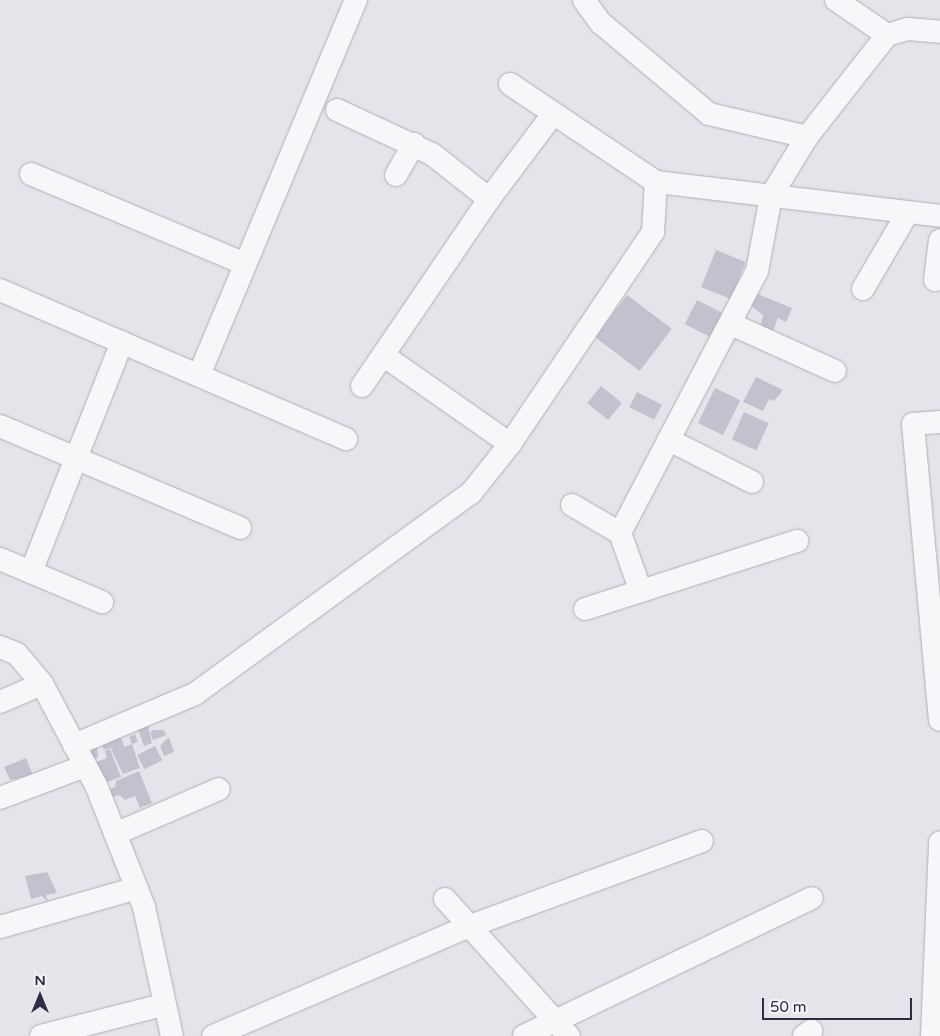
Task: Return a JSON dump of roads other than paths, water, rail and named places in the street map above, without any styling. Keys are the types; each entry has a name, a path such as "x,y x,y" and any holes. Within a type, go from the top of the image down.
{"street":[{"path":"199,374 356,0"},
{"path":"584,0 601,23 709,114 808,137"},
{"path":"836,0 887,35"},
{"path":"620,533 757,271 771,196 808,137 887,35 908,29 940,32"},
{"path":"510,84 656,182 940,216"},
{"path":"337,110 414,144 489,199"},
{"path":"362,386 489,199 553,114"},
{"path":"396,175 414,144"},
{"path":"31,174 246,264"},
{"path":"74,746 195,694 460,504 510,444 653,232 656,182"},
{"path":"862,289 908,212"},
{"path":"935,280 940,240"},
{"path":"0,290 199,374 346,439"},
{"path":"730,324 835,371"},
{"path":"31,572 122,342"},
{"path":"383,355 510,444"},
{"path":"940,422 913,424 934,583 940,720"},
{"path":"0,426 240,528"},
{"path":"670,440 752,482"},
{"path":"572,505 620,533 640,589"},
{"path":"585,609 640,589 797,541"},
{"path":"0,559 102,602"},
{"path":"0,647 17,654 42,684 85,766 137,888 163,1005 172,1036"},
{"path":"0,702 42,684"},
{"path":"0,798 85,766"},
{"path":"115,834 219,789"},
{"path":"212,1036 470,926 702,841"},
{"path":"932,1036 940,842"},
{"path":"0,927 137,888"},
{"path":"524,1036 562,1028 812,898"},
{"path":"445,899 562,1028"},
{"path":"41,1036 163,1005"}]}
